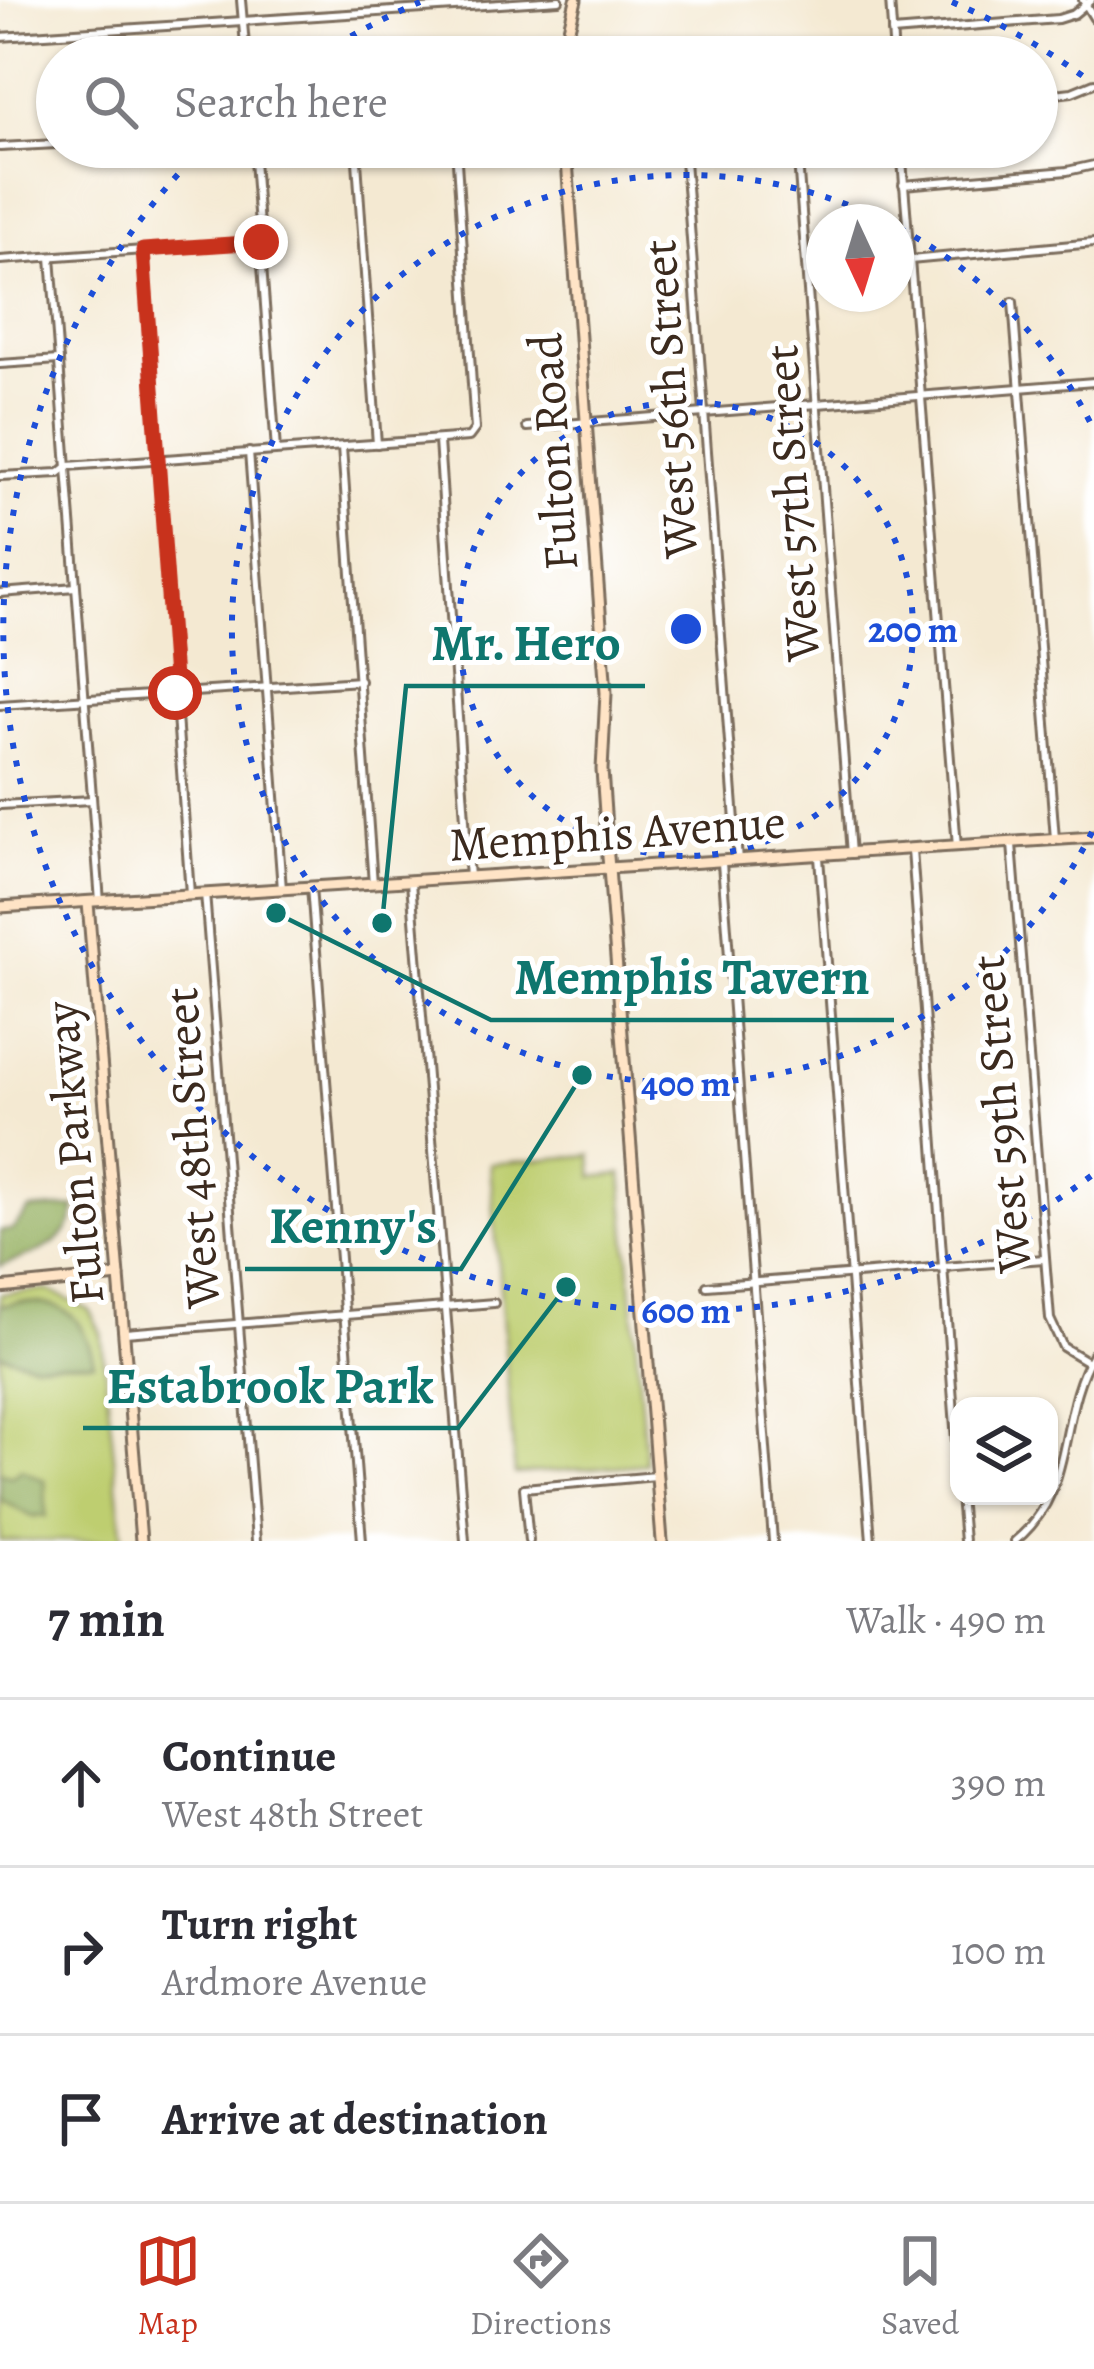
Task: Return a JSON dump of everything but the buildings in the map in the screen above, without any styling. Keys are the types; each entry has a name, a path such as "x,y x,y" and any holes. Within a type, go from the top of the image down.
{"main road":[{"path":"567,36 576,0"},
{"name":"Fulton Road","path":"567,168 606,693 602,770 662,1541"},
{"name":"Memphis Avenue","path":"0,908 1094,837"},
{"name":"Fulton Parkway","path":"94,902 141,1541"},
{"path":"0,1288 118,1276"}],"street":[{"path":"241,0 244,36"},
{"path":"0,37 559,0"},
{"path":"890,0 892,36"},
{"path":"892,32 1058,19 1074,14 1087,1 1094,18"},
{"path":"1058,94 1094,83"},
{"path":"0,147 36,145"},
{"path":"903,184 1094,165"},
{"path":"256,168 276,450"},
{"path":"357,168 377,444"},
{"path":"0,476 59,473 68,466 156,458 469,436 475,429 457,168"},
{"name":"West 56th Street","path":"686,168 738,861"},
{"name":"West 57th Street","path":"799,168 850,854"},
{"path":"902,168 905,204"},
{"path":"0,260 261,242"},
{"path":"914,260 1094,243"},
{"path":"143,250 190,894"},
{"path":"51,257 93,800 94,902"},
{"path":"1013,302 1055,839"},
{"path":"914,312 957,847"},
{"path":"0,364 59,360"},
{"path":"527,427 1094,382"},
{"path":"439,441 469,878"},
{"path":"342,446 373,884"},
{"path":"249,452 282,889"},
{"path":"0,593 76,587"},
{"path":"0,705 360,681"},
{"path":"0,805 93,800"},
{"name":"West 59th Street","path":"1012,843 1050,1319 1056,1337 1088,1362"},
{"path":"912,850 953,1397"},
{"path":"819,855 871,1541"},
{"path":"722,862 773,1541"},
{"path":"411,882 465,1541"},
{"path":"311,887 362,1541"},
{"name":"West 48th Street","path":"205,892 256,1541"},
{"path":"707,1286 1045,1259"},
{"path":"124,1333 494,1303"},
{"path":"1015,1541 1039,1518 1055,1489 1071,1410 1094,1352"},
{"path":"529,1541 524,1488 656,1477"},
{"path":"961,1505 964,1541"}],"green space":[{"path":"591,1155 593,1177 622,1174 646,1464 515,1474 490,1164"},
{"path":"75,1207 58,1240 0,1266 0,1231 12,1230 29,1210"},
{"path":"48,1290 89,1310 101,1333 123,1541 0,1541 0,1294"},
{"path":"19,1302 50,1305 70,1315 84,1333 94,1362 32,1363 0,1354 0,1306"},
{"path":"21,1469 45,1481 46,1516 32,1517 0,1499 0,1472 11,1476"}],"place":[{"name":"Memphis Tavern","path":"276,913"},
{"name":"Mr. Hero","path":"382,923"},
{"name":"Kenny's","path":"582,1075"},
{"name":"Estabrook Park","path":"566,1287"}],"route":[{"path":"175,693 143,250 261,242"}]}
